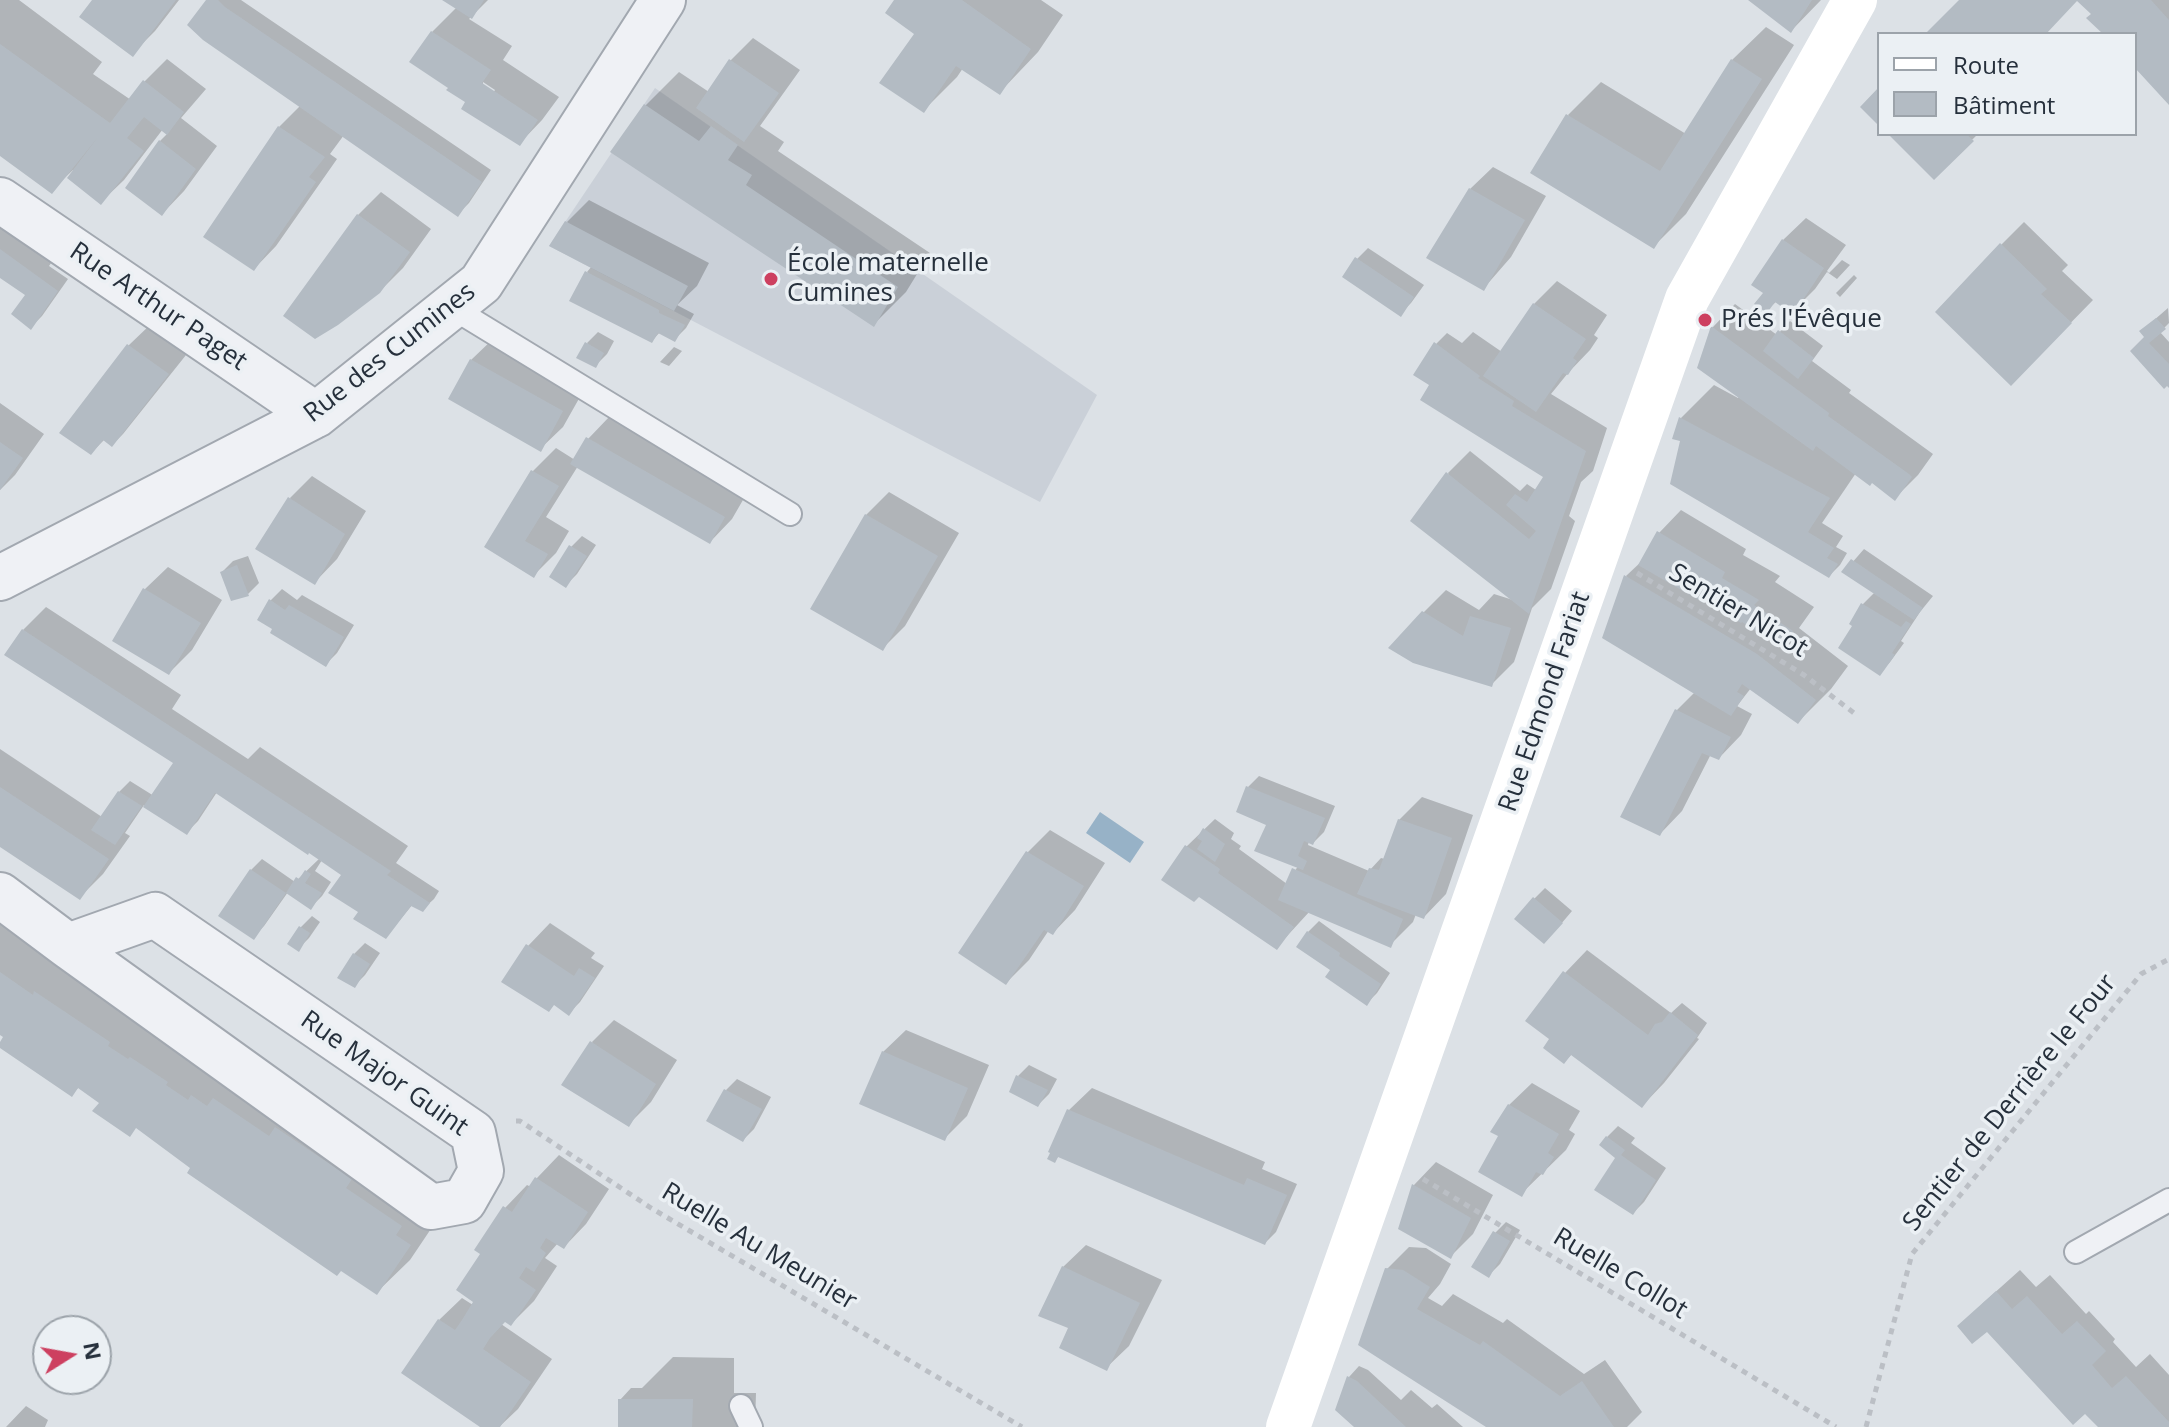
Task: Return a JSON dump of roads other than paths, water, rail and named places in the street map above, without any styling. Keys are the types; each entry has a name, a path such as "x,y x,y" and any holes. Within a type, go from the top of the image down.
{"street":[{"name":"Rue des Cumines","path":"0,578 316,415 481,283 663,0"},
{"name":"Rue Edmond Fariat","path":"1288,1427 1687,299 1855,0"},
{"name":"Rue Arthur Paget","path":"0,200 316,415"},
{"name":"Rue Major Guint","path":"0,895 68,946 431,1207 464,1201 481,1171 473,1133 155,915 68,946"}],"lane":[{"path":"451,307 790,514"},
{"path":"2076,1252 2169,1200"},
{"path":"741,1406 751,1427"}],"water":[{"path":"1100,812 1144,842 1130,863 1086,833"}],"place":[{"name":"École maternelle Cumines","path":"771,279"},
{"name":"Prés l'Évêque","path":"1705,320"}]}
